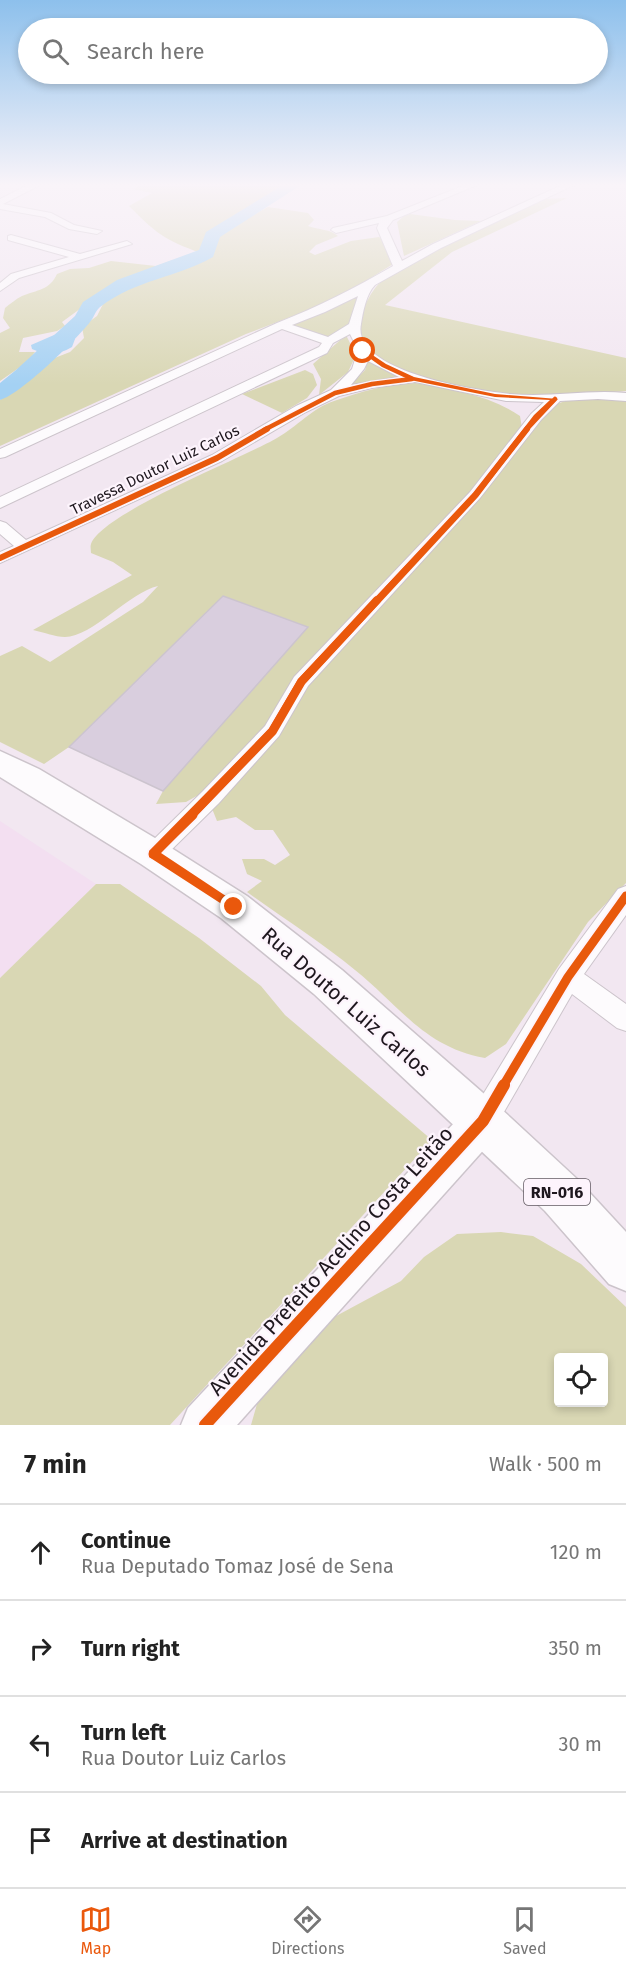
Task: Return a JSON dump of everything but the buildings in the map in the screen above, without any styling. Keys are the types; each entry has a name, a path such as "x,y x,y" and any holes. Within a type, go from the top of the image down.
{"main road":[{"name":"Rua Doutor Luiz Carlos","path":"0,764 28,778 153,854 234,907 328,982 483,1121 585,1220 626,1267"}],"street":[{"path":"59,252 79,257"},
{"path":"0,288 15,276 102,252"},
{"path":"392,252 399,267"},
{"path":"0,454 281,325 321,310 367,287 426,252"},
{"path":"335,393 358,372 363,363 363,351 355,331 367,287"},
{"path":"281,325 329,341"},
{"path":"0,503 278,372 323,350 329,341 355,331"},
{"path":"363,351 412,379 495,396 555,399 609,394 626,395"},
{"path":"335,393 372,384 412,379"},
{"name":"Travessa Doutor Luiz Carlos","path":"0,558 218,458 318,400 335,393"},
{"path":"153,854 272,731 301,682 475,495 536,417 555,399"},
{"path":"0,526 25,547"},
{"path":"483,1121 568,977 625,898"},
{"path":"568,977 626,1019"},
{"name":"Avenida Prefeito Acelino Costa Leitão","path":"205,1425 483,1121"}],"shaded area":[{"path":"210,252 310,252 315,255 324,252 390,252 393,264 337,299 246,334 0,446 0,400 52,359 70,352 84,338 82,327 97,316 103,304 114,296 110,296 125,285 208,259"},
{"path":"403,252 414,252 404,256"},
{"path":"432,252 453,252 385,305 626,358 626,391 548,397 504,395 451,385 400,369 380,359 365,346 362,340 360,324 363,310 370,296 382,281"},
{"path":"173,260 174,263 110,287 62,322 65,326 57,331 23,338 19,352 35,352 26,363 0,381 0,333 10,328 3,318 5,308 15,300 47,286 57,274 70,269 89,268 111,261 156,266"},
{"path":"363,290 350,324 330,338 291,326"},
{"path":"346,335 356,355 348,372 319,395 321,379 313,364"},
{"path":"368,360 385,370 407,378 350,386 365,370"},
{"path":"305,370 313,374 317,385 307,398 282,413 242,394"},
{"path":"415,383 456,391 496,403 520,416 522,428 507,449 272,721 209,789 186,802 156,804 163,791 222,597 69,747 44,764 0,742 0,656 22,646 50,662 143,602 158,586 135,596 87,630 76,635 61,637 33,630 132,575 113,562 91,553 91,544 101,531 146,502 277,438 326,404 374,389"},
{"path":"626,399 626,883 588,922 506,1044 485,1058 464,1053 429,1035 342,960 247,892 262,881 247,874 242,859 264,859 275,865 290,855 273,830 255,830 236,817 217,821 211,806 308,683 554,405 568,400"},
{"path":"0,821 96,884 0,978"},
{"path":"96,884 120,884 199,938 261,986 285,1015 432,1140 170,1425 0,1425 0,978"},
{"path":"501,1232 533,1236 581,1264 626,1307 626,1425 251,1425 265,1376 299,1336 401,1281 424,1257 457,1234"}],"water":[{"path":"61,332 74,333 75,339 72,347 52,354 32,349 31,345"}],"waterway":[{"path":"0,393 24,375 83,319 90,306 123,284 200,257 207,252"}],"cycle path":[{"path":"0,558 217,458 301,409 335,393 372,384 412,379"},
{"path":"153,854 211,797 272,731 301,682 475,495 536,417 555,399"},
{"path":"205,1425 483,1121 568,977 626,896"}],"route":[{"path":"234,907 153,854 211,797 272,731 301,682 475,495 536,417 555,399 495,396 412,379 363,351"}]}
